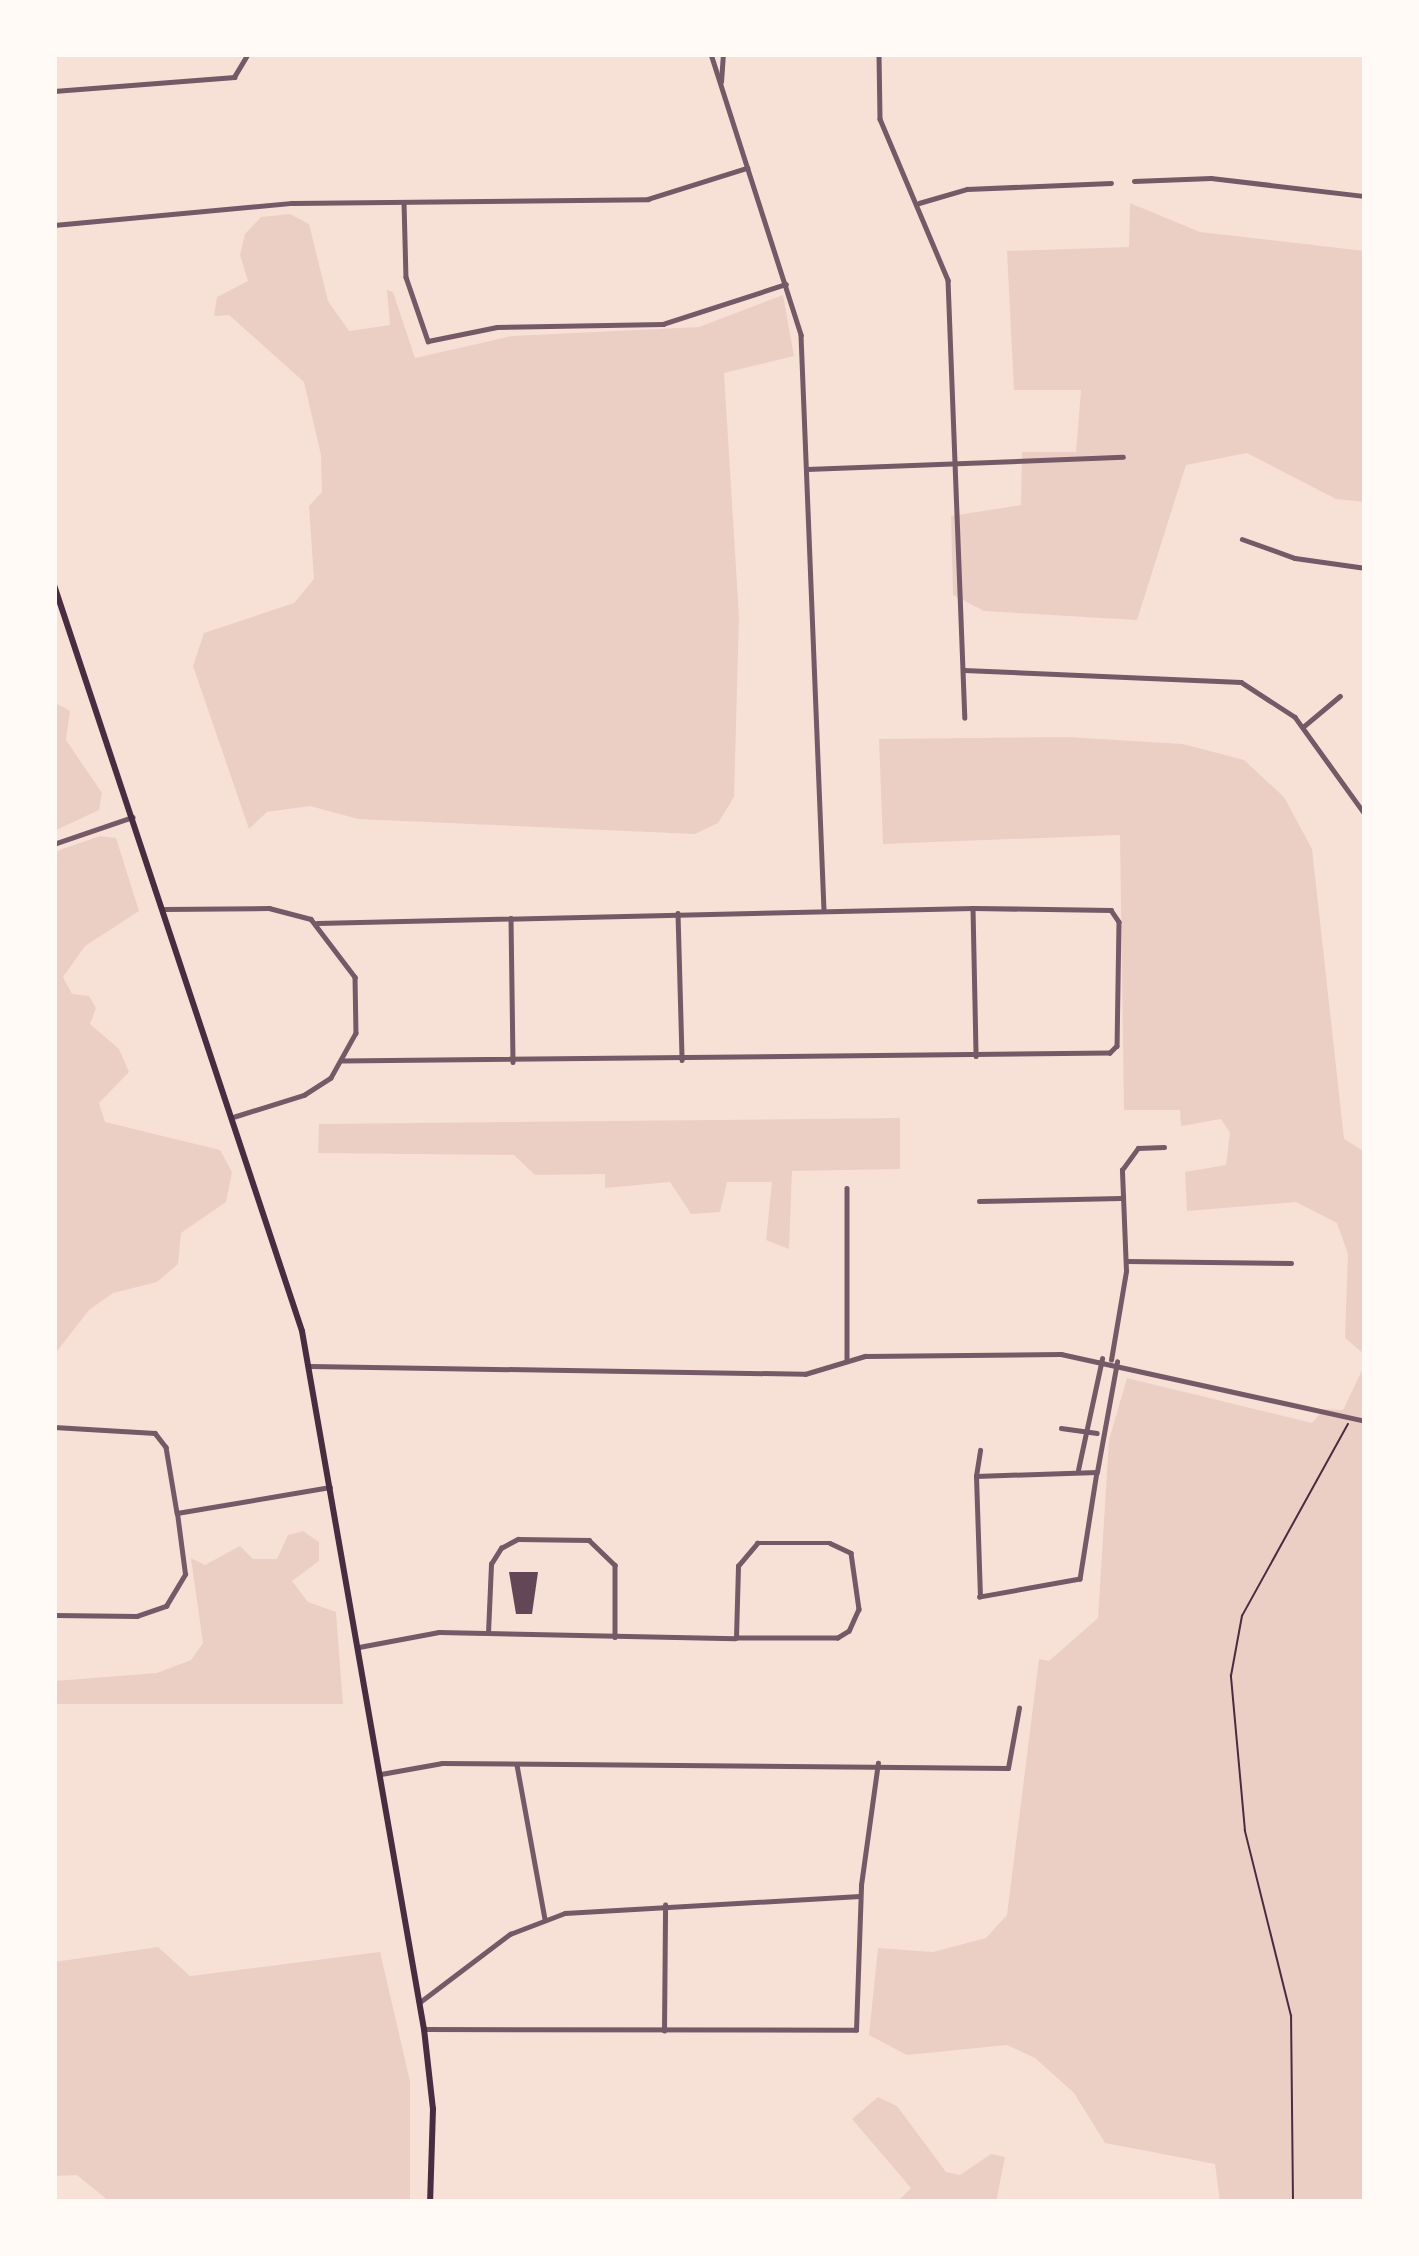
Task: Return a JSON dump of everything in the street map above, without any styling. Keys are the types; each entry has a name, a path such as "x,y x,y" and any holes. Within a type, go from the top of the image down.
{"main road":[{"path":"54,585 236,1117 310,1366 424,2029 433,2109 430,2202"}],"street":[{"path":"54,91 235,77 248,54"},
{"path":"717,54 720,88 787,283 803,360 824,910"},
{"path":"717,54 720,88"},
{"path":"879,54 880,119 920,203 947,280 965,718"},
{"path":"54,225 292,203 648,199 747,168"},
{"path":"1134,181 1210,178 1365,196"},
{"path":"920,203 968,189 1111,183"},
{"path":"404,202 406,277 428,341 497,327 663,324 787,283"},
{"path":"807,469 1124,457"},
{"path":"1242,539 1312,562 1365,568"},
{"path":"964,670 1241,682 1271,695 1303,727 1365,814"},
{"path":"1303,727 1340,696"},
{"path":"54,844 133,817"},
{"path":"164,908 268,908 317,922 824,910 1113,910 1117,1049 976,1056 344,1061"},
{"path":"973,908 976,1056"},
{"path":"678,913 682,1060"},
{"path":"511,916 513,1062"},
{"path":"236,1117 305,1096 344,1061 358,1021 358,989 341,949 317,922"},
{"path":"980,1450 976,1476 980,1597 1080,1579 1126,1262 1121,1198 1130,1153 1164,1147"},
{"path":"847,1188 847,1361"},
{"path":"980,1201 1121,1198"},
{"path":"1126,1262 1291,1263"},
{"path":"310,1366 805,1374 847,1361 1110,1360 1365,1421"},
{"path":"1078,1472 1082,1431 1110,1360"},
{"path":"54,1427 155,1432 166,1447 185,1574 166,1606 137,1616 54,1615"},
{"path":"1061,1428 1099,1434"},
{"path":"976,1476 1096,1472"},
{"path":"177,1513 331,1487"},
{"path":"488,1634 491,1564 506,1544 589,1540 615,1565 615,1637"},
{"path":"358,1647 420,1633 736,1638 844,1635 858,1616 855,1558 830,1543 752,1546 738,1566 736,1638"},
{"path":"380,1774 442,1763 878,1763 1008,1768 1019,1708"},
{"path":"517,1763 545,1919"},
{"path":"424,2029 856,2030 860,1896 878,1763"},
{"path":"420,2002 494,1945 545,1919 665,1904 860,1896"},
{"path":"664,2031 665,1904"}],"path":[{"path":"1293,2202 1291,2016 1245,1831 1231,1676 1241,1616 1349,1420"}],"shaded area":[{"path":"1130,203 1200,232 1365,251 1365,502 1336,499 1247,453 1186,465 1137,620 984,611 953,595 951,516 1021,505 1022,452 1076,452 1081,390 1014,390 1007,251 1129,247"},
{"path":"290,214 309,224 328,301 349,331 390,325 387,290 393,292 415,358 512,336 699,327 783,295 794,356 724,373 739,617 734,797 718,823 695,834 358,819 310,806 267,812 249,829 193,666 204,633 294,603 314,579 309,506 322,492 321,455 304,382 229,315 214,316 217,297 248,281 240,255 245,234 261,217"},
{"path":"54,702 70,711 66,740 102,793 99,810 54,831"},
{"path":"1067,737 1183,744 1244,760 1284,797 1312,849 1344,1139 1365,1152 1365,1355 1345,1338 1348,1254 1337,1223 1296,1202 1187,1211 1185,1172 1226,1165 1230,1133 1221,1119 1181,1126 1180,1110 1124,1110 1120,835 883,844 879,739"},
{"path":"100,836 116,838 139,911 85,946 63,977 72,994 89,996 96,1008 90,1024 119,1049 129,1072 99,1103 105,1122 220,1150 232,1172 226,1202 181,1233 178,1264 157,1282 113,1293 89,1310 54,1355 54,852"},
{"path":"900,1118 900,1169 792,1171 789,1249 766,1240 772,1182 727,1182 720,1212 691,1214 670,1182 605,1188 605,1174 535,1175 514,1155 318,1153 319,1124"},
{"path":"1365,1364 1365,2202 1220,2202 1215,2164 1105,2143 1074,2093 1035,2058 1007,2045 907,2055 869,2035 878,1948 933,1952 986,1938 1007,1915 1039,1659 1049,1661 1098,1618 1109,1440 1127,1378 1312,1423 1324,1409 1343,1410"},
{"path":"303,1531 319,1542 319,1561 292,1581 308,1602 336,1612 343,1704 54,1704 54,1681 157,1673 191,1660 203,1643 191,1558 205,1565 240,1546 253,1559 277,1559 288,1535"},
{"path":"158,1947 190,1976 380,1952 410,2081 410,2202 110,2202 77,2175 54,2176 54,1962"},
{"path":"878,2097 897,2106 946,2172 960,2175 991,2154 1005,2157 996,2202 897,2202 911,2188 852,2119"}],"building":[{"path":"509,1572 538,1572 532,1614 516,1614"}]}
